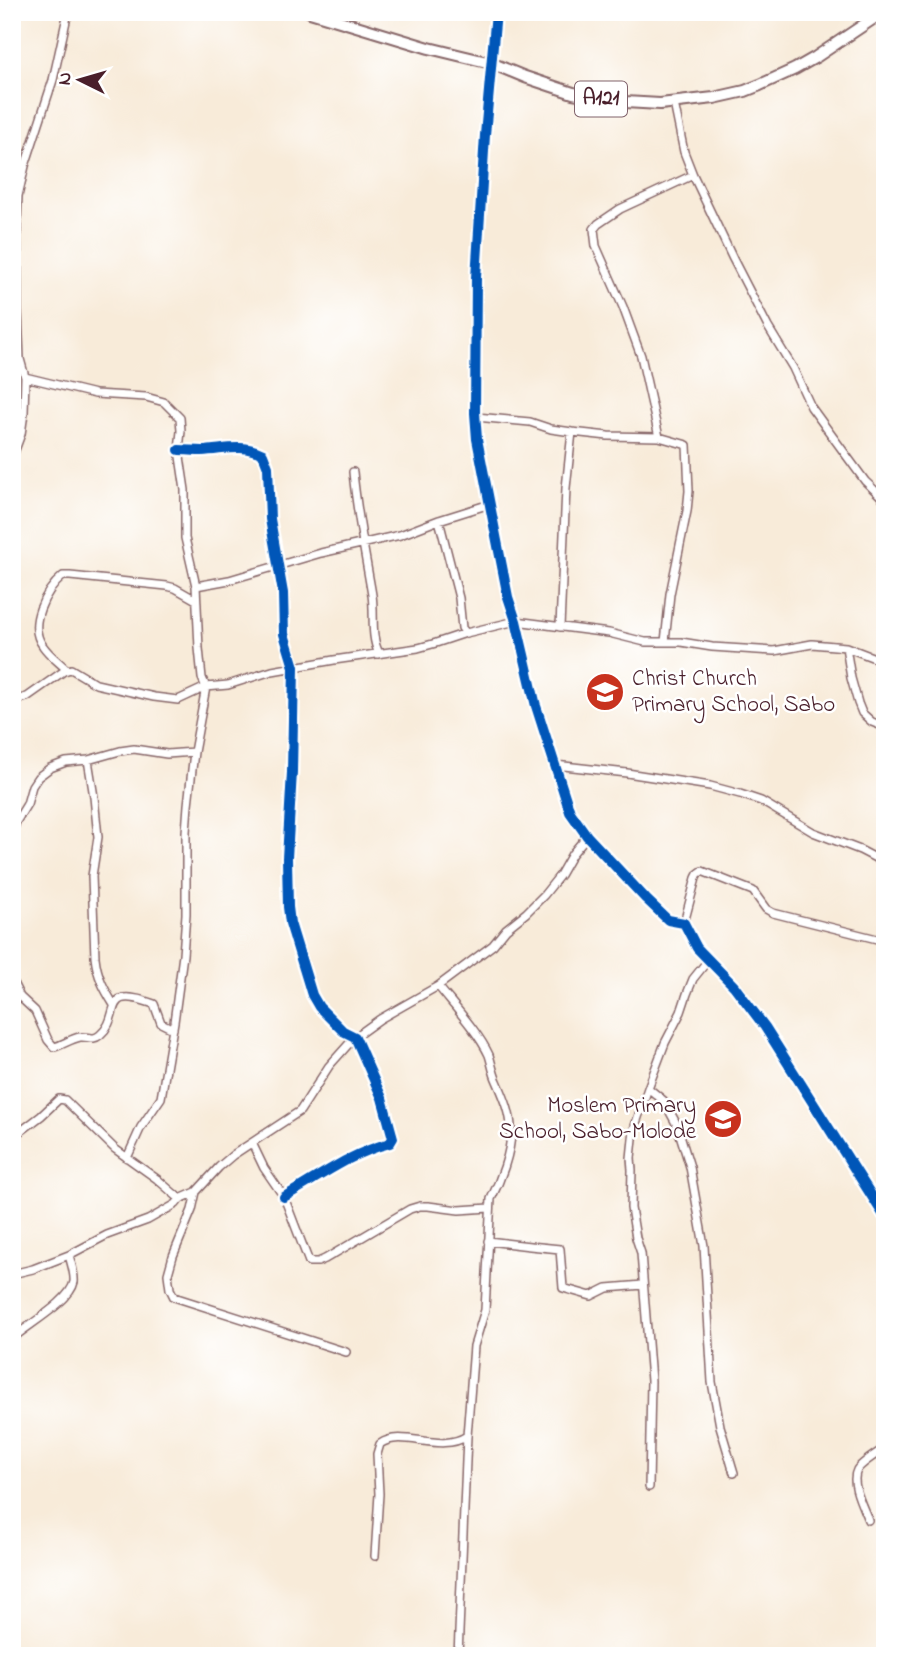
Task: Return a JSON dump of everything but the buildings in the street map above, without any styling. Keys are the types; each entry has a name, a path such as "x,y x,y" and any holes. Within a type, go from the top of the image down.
{"main road":[{"name":"A121","path":"310,12 429,48 491,62 525,77 591,97 642,104 674,103 745,91 816,57 883,12"}],"street":[{"path":"12,458 21,434 25,377 20,359 18,323 18,197 25,166 53,80 68,12"},
{"path":"496,12 476,278 476,417 477,439 508,597 536,706 570,812 587,836 646,899 668,920 684,923"},
{"path":"674,103 684,152 693,175 768,327 793,368 811,407 864,481 885,500"},
{"path":"659,437 641,356 596,246 594,229 620,209 693,175"},
{"path":"25,377 95,394 146,397 164,402 180,418 179,450 185,491 185,538 196,586 202,678 206,687 194,752 186,832 186,914 173,1029 161,1098 141,1127 127,1158"},
{"path":"476,417 530,422 551,429 608,436 659,437 687,445 687,511 670,594 666,642"},
{"path":"560,626 566,488 572,432"},
{"path":"179,450 250,448 263,454 268,467 270,519 283,593 284,634 294,667 287,858 290,923 312,995 319,1007 343,1031 355,1037 382,1098 393,1133 390,1143 372,1147 348,1159 285,1197"},
{"path":"353,472 356,512 373,598 374,643 379,654"},
{"path":"196,586 229,580 321,553 400,535 491,504"},
{"path":"439,520 459,598 462,628 466,633"},
{"path":"67,670 43,646 37,626 42,604 62,576 167,586 176,588 196,600"},
{"path":"12,701 27,697 71,669 96,684 178,700 206,687 228,685 272,671 436,643 516,621 609,633 645,642 681,642 774,651 812,644 846,647 885,662"},
{"path":"846,647 851,678 862,713 885,727"},
{"path":"12,834 14,822 27,804 32,786 38,777 50,768 66,762 88,760 134,749 167,754 194,752"},
{"path":"88,760 98,837 92,876 96,970 114,1005"},
{"path":"555,765 710,786 740,794 761,801 813,832 885,863"},
{"path":"12,1274 69,1255 107,1235 148,1220 196,1192 233,1154 300,1111 329,1066 355,1037 380,1018 438,986 493,945 506,929 526,914 544,895 560,875 572,853 587,836"},
{"path":"885,941 773,913 766,909 753,891 702,871 696,878 684,923 697,948 747,1001 765,1027 885,1217"},
{"path":"649,1487 651,1381 641,1253 631,1208 634,1129 665,1043 681,1012 693,979 709,959"},
{"path":"12,981 16,998 35,1011 54,1047 81,1037 96,1037 107,1028 114,1005 119,1000 154,1004 161,1023 173,1029"},
{"path":"438,986 473,1030 488,1054 511,1119 510,1144 489,1209 485,1310 474,1346 467,1436 458,1656"},
{"path":"648,1088 664,1101 677,1125 690,1167 704,1246 712,1382 720,1426 734,1474"},
{"path":"12,1138 59,1099 65,1100 115,1149 180,1199"},
{"path":"251,1143 264,1168 285,1197 309,1262 312,1263 325,1259 410,1209 420,1206 459,1210 489,1209"},
{"path":"196,1192 192,1210 168,1273 174,1297 346,1352"},
{"path":"488,1241 560,1248 563,1288 591,1296 607,1289 643,1285"},
{"path":"12,1339 68,1294 74,1281 69,1255"},
{"path":"375,1556 379,1494 377,1454 380,1444 389,1439 453,1443 467,1436"},
{"path":"868,1520 856,1490 857,1471 885,1448"}],"cycle path":[{"path":"496,12 476,278 477,439 508,597 536,706 570,812 587,836 646,899 668,920 684,923 697,948 734,986 765,1027 885,1217"},
{"path":"179,450 247,449 263,454 268,467 270,519 283,593 284,634 294,667 287,858 290,923 312,995 319,1007 343,1031 355,1037 382,1098 393,1138 390,1143 349,1159 284,1197"}],"place":[{"name":"Christ Church Primary School, Sabo","path":"605,692"},
{"name":"Moslem Primary School, Sabo-Molode","path":"723,1119"}]}
